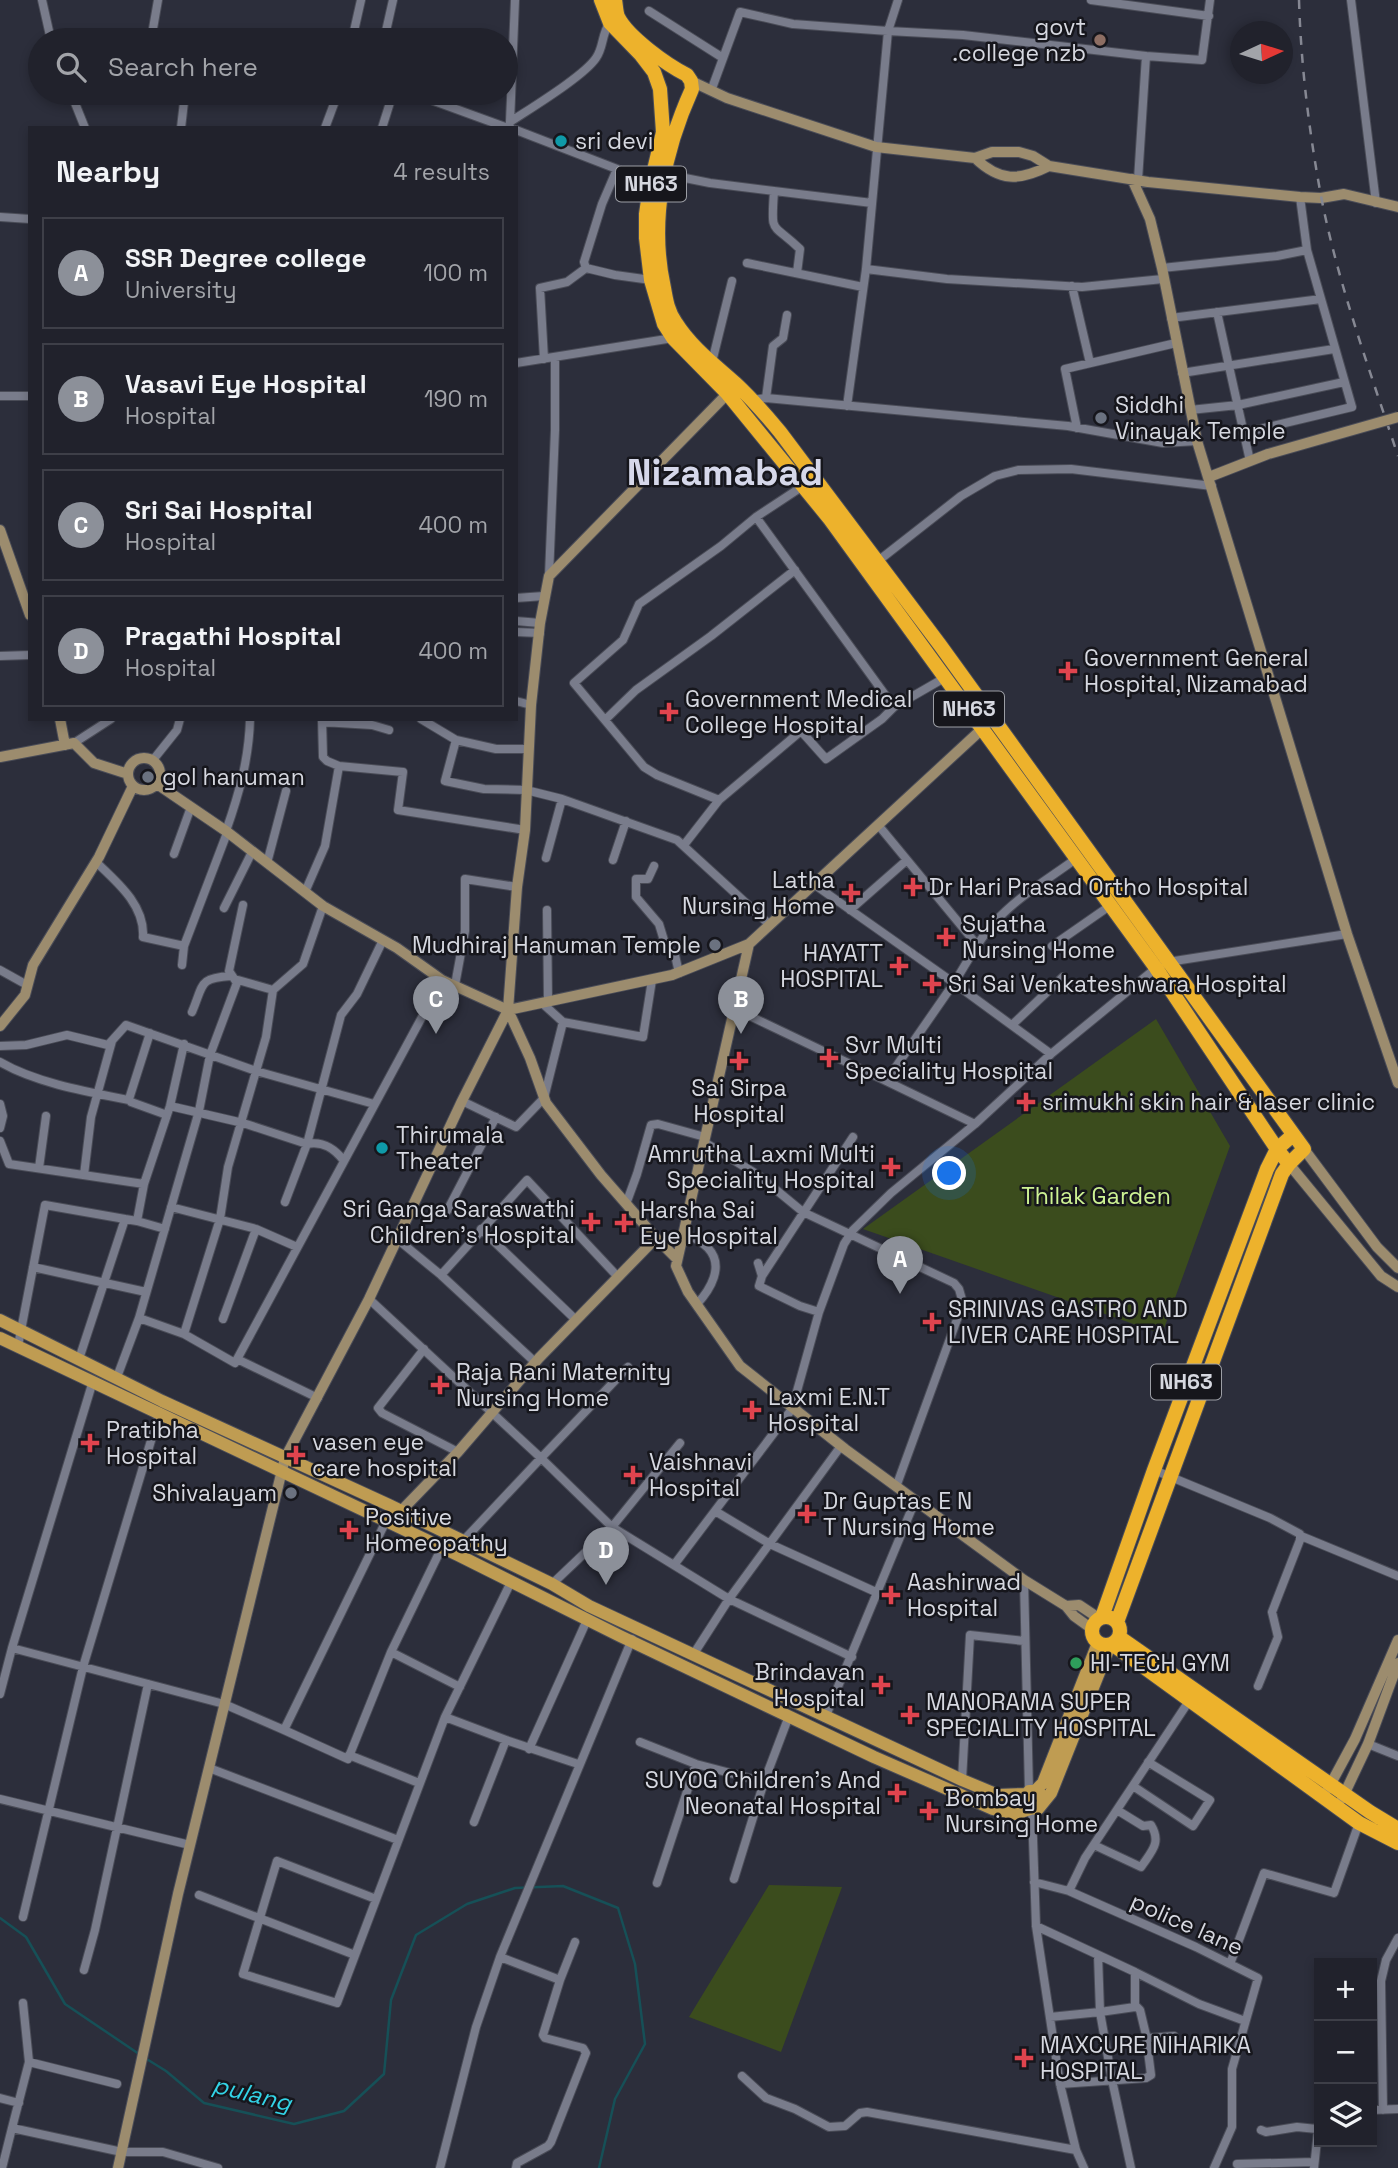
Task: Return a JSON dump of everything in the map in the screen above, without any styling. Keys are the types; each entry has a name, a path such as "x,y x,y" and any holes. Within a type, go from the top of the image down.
{"highway":[{"name":"NH63","path":"601,0 654,72 660,89 663,132 650,187 646,238 651,280 660,316 673,338 733,393 759,399 780,432 878,561 1162,965 1304,1149 1282,1174 1170,1477 1103,1622"},
{"path":"614,19 615,0"},
{"name":"NH63","path":"614,19 686,76 692,89 675,134 658,207 657,249 668,309 684,335 712,362 1111,905 1162,965 1277,1150 1267,1169 1154,1470 1103,1622"},
{"path":"686,76 672,72 665,75 660,89 669,102 677,104 688,99"},
{"path":"1289,1164 1277,1150 1293,1135"},
{"path":"1110,1642 1120,1628 1103,1622 1093,1638 1110,1642 1327,1791"},
{"path":"1110,1642 1189,1701 1327,1791 1398,1829"},
{"path":"1341,1800 1359,1822 1398,1843"}],"main road":[{"path":"0,1320 552,1584 589,1606 825,1718 998,1795 1051,1793 1110,1642"},
{"path":"0,1338 442,1547 630,1641 789,1716 993,1809 1015,1814 1031,1809"},
{"path":"1031,1809 1024,1804 1033,1794"}],"street":[{"path":"43,0 49,28"},
{"path":"153,28 158,0"},
{"path":"355,28 361,0"},
{"path":"387,28 393,0"},
{"path":"514,28 515,0"},
{"path":"847,406 866,269 888,31 898,0"},
{"path":"1091,0 1209,16"},
{"path":"711,91 741,11 793,24 963,35 1200,61 1203,57 1210,0"},
{"path":"1351,0 1376,203"},
{"path":"649,11 723,58"},
{"path":"509,126 592,63 597,57 603,33 614,19"},
{"path":"1146,57 1135,179 1150,219 1197,441 1347,934 1398,1083"},
{"path":"686,76 727,98 876,146 975,158 992,152 1019,152 1033,156 1049,166 1135,179 1300,197 1321,198 1344,194 1398,207"},
{"path":"76,105 84,126"},
{"path":"181,126 184,105"},
{"path":"326,126 334,105"},
{"path":"383,126 389,105"},
{"path":"447,105 509,126"},
{"path":"509,126 510,105"},
{"path":"518,131 617,169 650,187"},
{"path":"975,158 990,172 1000,175 1030,176 1049,166"},
{"path":"586,268 584,262 602,204 617,169"},
{"path":"665,174 872,203"},
{"path":"774,191 772,223 775,229 800,249 797,273"},
{"path":"1243,433 1352,407 1307,250 1300,197"},
{"path":"0,217 28,219"},
{"path":"866,269 947,279 1072,286 1307,250"},
{"path":"747,263 863,287"},
{"path":"544,359 540,288 567,282 586,268 651,280"},
{"path":"712,362 732,281"},
{"path":"1072,286 1090,363"},
{"path":"1171,318 1321,299"},
{"path":"1217,312 1250,461"},
{"path":"787,315 782,339 773,346 759,399 1077,428 1163,443 1197,441"},
{"path":"518,363 673,338"},
{"path":"1077,428 1065,369 1176,343"},
{"path":"1182,373 1334,349"},
{"path":"118,2168 223,1704 285,1458 369,1299 508,1010 524,830 531,705 544,596 549,576 555,357"},
{"path":"1190,410 1238,405 1344,382"},
{"path":"549,576 733,393"},
{"path":"0,396 28,396"},
{"path":"878,561 961,496 995,476 1018,470 1071,469 1210,481 1268,454 1398,417"},
{"path":"719,800 644,767 575,683 623,640 639,604 721,546 756,517 803,486"},
{"path":"756,517 894,706"},
{"path":"0,530 28,609"},
{"path":"605,720 636,690 795,570"},
{"path":"518,597 544,596"},
{"path":"518,622 540,628"},
{"path":"518,632 540,628"},
{"path":"0,656 28,654"},
{"path":"684,845 719,800 801,731 825,759 882,719 894,706 946,677"},
{"path":"518,702 531,705"},
{"path":"61,721 69,744 94,763 128,774"},
{"path":"0,757 69,744 108,721"},
{"path":"153,761 177,730 179,721"},
{"path":"181,965 184,946 242,786 250,721"},
{"path":"322,721 323,757 327,761 338,766 404,772 398,810 524,830"},
{"path":"332,721 372,725 389,730"},
{"path":"424,721 456,740 496,749 529,750"},
{"path":"157,784 227,832 323,906 383,940 442,980 508,1010 652,980 749,944 982,729"},
{"path":"456,740 445,782 484,789 526,790 562,799 677,840 770,925"},
{"path":"138,759 153,761 160,774 157,784 148,790 137,789 128,774 130,766 138,759"},
{"path":"305,892 325,846 338,766"},
{"path":"0,1026 25,995 33,965 96,862 133,786"},
{"path":"267,863 286,791"},
{"path":"546,858 562,799"},
{"path":"174,854 191,807"},
{"path":"613,860 626,821"},
{"path":"879,826 978,946"},
{"path":"224,908 252,852"},
{"path":"886,1081 984,935 1010,907 1077,858"},
{"path":"850,910 906,860"},
{"path":"96,862 129,894 144,926 143,937 184,946"},
{"path":"654,866 648,879 636,879 636,897 659,924 666,947 675,955 679,972"},
{"path":"455,985 465,931 465,879 517,887"},
{"path":"815,884 1051,1054"},
{"path":"117,1377 139,1318 200,1111 210,1055 234,979 229,971 243,905"},
{"path":"1052,946 1111,905"},
{"path":"184,1335 220,1219 228,1167 266,1037 273,990 303,964 323,906"},
{"path":"547,910 545,1003 563,1022 643,1037 652,980"},
{"path":"674,1565 792,1409 819,1312 844,1244 850,1234 891,1193 975,1124 1051,1054 1162,965 1347,934"},
{"path":"285,1202 307,1144 341,1015 357,994 383,940"},
{"path":"749,944 676,1266 697,1304 740,1366 841,1446 1024,1580 1066,1606 1074,1616 1103,1622"},
{"path":"0,970 27,985"},
{"path":"192,1012 206,980 211,977 234,979 273,990"},
{"path":"1012,1025 1063,977"},
{"path":"139,1318 184,1335 236,1363 442,980"},
{"path":"735,1009 975,1124"},
{"path":"508,1010 530,1058 544,1098 601,1175 677,1259"},
{"path":"462,1101 516,1127 544,1098 563,1022"},
{"path":"0,1046 26,1045 67,1035 108,1045 126,1025 256,1071 374,1104"},
{"path":"129,1100 150,1033"},
{"path":"84,1175 88,1130 112,1041"},
{"path":"137,1221 144,1184 168,1111 184,1044"},
{"path":"0,1062 14,1070 97,1094 168,1111 200,1111 307,1144 317,1142 335,1150 344,1161"},
{"path":"0,1104 3,1116 0,1128"},
{"path":"39,1168 46,1116"},
{"path":"447,1211 496,1117"},
{"path":"626,1204 651,1125 658,1124 705,1140 758,1175 803,1212 954,1283 962,1296 963,1304 896,1487"},
{"path":"819,1312 759,1286 762,1276 853,1137"},
{"path":"0,1141 8,1163 144,1184"},
{"path":"1304,1149 1377,1247 1398,1268"},
{"path":"1289,1164 1381,1276 1398,1287"},
{"path":"442,1275 527,1180 618,1277"},
{"path":"18,1346 45,1205 137,1221 164,1229"},
{"path":"171,1207 256,1229 297,1247"},
{"path":"79,1359 125,1219"},
{"path":"223,1319 256,1229"},
{"path":"481,1229 576,1320"},
{"path":"684,1232 710,1250 715,1265 711,1287 697,1304"},
{"path":"397,1238 442,1275 536,1363"},
{"path":"401,1511 458,1452 576,1320 656,1238"},
{"path":"758,1263 762,1276"},
{"path":"33,1267 146,1292"},
{"path":"369,1299 493,1412 612,1527 729,1599 852,1657"},
{"path":"424,1349 378,1408 382,1413 458,1452"},
{"path":"237,1359 318,1398"},
{"path":"462,1542 628,1367"},
{"path":"0,1694 93,1381"},
{"path":"23,1917 83,1667 159,1414"},
{"path":"552,1584 612,1527 680,1443"},
{"path":"693,1654 729,1599 841,1446"},
{"path":"1154,1470 1270,1518 1301,1536 1398,1576"},
{"path":"825,1718 915,1501"},
{"path":"715,1511 770,1544 878,1593"},
{"path":"284,1730 386,1521"},
{"path":"1258,1686 1277,1642 1272,1612 1301,1536"},
{"path":"12,1648 223,1704 348,1759 391,1652 442,1547"},
{"path":"1024,1580 1024,1641 1033,1794"},
{"path":"376,1899 277,1861 243,1974 337,2003 376,1899 398,1840 419,1783 444,1717 511,1581"},
{"path":"529,1749 587,1620"},
{"path":"440,2168 476,2027 499,1957 637,1628"},
{"path":"962,1780 970,1635 1024,1641"},
{"path":"1327,1791 1355,1740 1398,1640"},
{"path":"391,1652 460,1688"},
{"path":"1341,1800 1368,1745 1398,1663"},
{"path":"84,1970 148,1684"},
{"path":"1069,1891 1094,1845 1189,1701"},
{"path":"734,1879 764,1782 789,1716"},
{"path":"444,1717 578,1764"},
{"path":"474,1822 506,1740"},
{"path":"640,1742 696,1764 764,1782"},
{"path":"1368,1745 1398,1756"},
{"path":"349,1755 419,1783"},
{"path":"1133,1786 1192,1826 1210,1800 1148,1762"},
{"path":"657,1883 696,1764"},
{"path":"209,1768 398,1840"},
{"path":"0,1798 190,1845"},
{"path":"1031,1809 1036,1926 1060,2084 1076,2150 1084,2168"},
{"path":"1094,1845 1141,1867 1157,1842 1156,1833 1151,1825 1143,1826 1117,1810"},
{"path":"1230,1964 1264,1873 1334,1893 1359,1822"},
{"name":"police lane","path":"1034,1882 1069,1891 1258,1978 1232,2069 1231,2127 1214,2168"},
{"path":"199,1895 355,1955"},
{"path":"1036,1926 1199,2004 1245,2021"},
{"path":"1383,2110 1381,1981 1386,1960 1398,1938"},
{"path":"516,2168 517,2163 548,2147 586,2053 583,2048 545,2038 543,2035 559,1980 575,1942"},
{"path":"1098,1955 1100,2012 1130,2168"},
{"path":"499,1957 559,1980"},
{"path":"1060,2084 1146,2078 1151,2075 1146,2035 1140,2010 1136,2006 1135,1972"},
{"path":"2,2168 29,2062 23,2003"},
{"path":"1050,2017 1136,2006"},
{"path":"1146,2035 1152,2039 1174,2036"},
{"path":"29,2062 117,2084"},
{"path":"742,2076 766,2098 795,2109 829,2127 845,2126 859,2113 867,2112 1076,2150"},
{"path":"0,2098 19,2103"},
{"path":"1377,2110 1398,2109"},
{"path":"1261,2130 1266,2132 1314,2126"},
{"path":"12,2128 163,2151 218,2168"},
{"path":"1237,2164 1314,2165 1316,2147"}],"green space":[{"name":"Thilak Garden","path":"1156,1019 1230,1146 1162,1334 863,1229"},
{"path":"769,1885 842,1887 781,2052 689,2017"}],"waterway":[{"name":"pulang","path":"145,2058 166,2071 204,2103 294,2124 344,2111 384,2074 391,2000 416,1935 467,1904 515,1888 563,1886 618,1908 635,1964 645,2044 615,2099 599,2168"},
{"name":"pulang","path":"0,1918 26,1937 65,2004 139,2054"}],"railway":[{"path":"1299,0 1309,123 1328,229 1355,327 1398,456"}],"place":[{"name":"govt .college nzb","path":"1100,40"},
{"name":"sri devi","path":"561,141"},
{"name":"Siddhi Vinayak Temple","path":"1101,418"},
{"name":"Government General Hospital, Nizamabad","path":"1068,671"},
{"name":"Government Medical College Hospital","path":"669,712"},
{"name":"gol hanuman","path":"148,777"},
{"name":"Dr Hari Prasad Ortho Hospital","path":"913,887"},
{"name":"Latha Nursing Home","path":"851,893"},
{"name":"Sujatha Nursing Home","path":"946,937"},
{"name":"Mudhiraj Hanuman Temple","path":"715,945"},
{"name":"HAYATT HOSPITAL","path":"899,966"},
{"name":"Sri Sai Venkateshwara Hospital","path":"932,984"},
{"name":"Sri Sai Hospital","path":"436,1034"},
{"name":"Vasavi Eye Hospital","path":"741,1034"},
{"name":"Svr Multi Speciality Hospital","path":"829,1058"},
{"name":"Sai Sirpa Hospital","path":"739,1061"},
{"name":"srimukhi skin hair & laser clinic","path":"1026,1102"},
{"name":"Thirumala Theater","path":"382,1148"},
{"name":"Amrutha Laxmi Multi Speciality Hospital","path":"891,1167"},
{"name":"Sri Ganga Saraswathi Children's Hospital","path":"591,1222"},
{"name":"Harsha Sai Eye Hospital","path":"624,1223"},
{"name":"SSR Degree college","path":"900,1294"},
{"name":"SRINIVAS GASTRO AND LIVER CARE HOSPITAL","path":"932,1322"},
{"name":"Raja Rani Maternity Nursing Home","path":"440,1385"},
{"name":"Laxmi E.N.T Hospital","path":"752,1410"},
{"name":"Pratibha Hospital","path":"90,1443"},
{"name":"vasen eye care hospital","path":"296,1455"},
{"name":"Vaishnavi Hospital","path":"633,1475"},
{"name":"Shivalayam","path":"291,1493"},
{"name":"Dr Guptas E N T Nursing Home","path":"807,1514"},
{"name":"Positive Homeopathy","path":"349,1530"},
{"name":"Pragathi Hospital","path":"606,1585"},
{"name":"Aashirwad Hospital","path":"891,1595"},
{"name":"HI-TECH GYM","path":"1076,1663"},
{"name":"Brindavan Hospital","path":"881,1685"},
{"name":"MANORAMA SUPER SPECIALITY HOSPITAL","path":"910,1715"},
{"name":"SUYOG Children's And Neonatal Hospital","path":"897,1793"},
{"name":"Bombay Nursing Home","path":"929,1811"},
{"name":"MAXCURE NIHARIKA HOSPITAL","path":"1024,2058"}],"district":[{"name":"Nizamabad","path":"725,472"}]}
